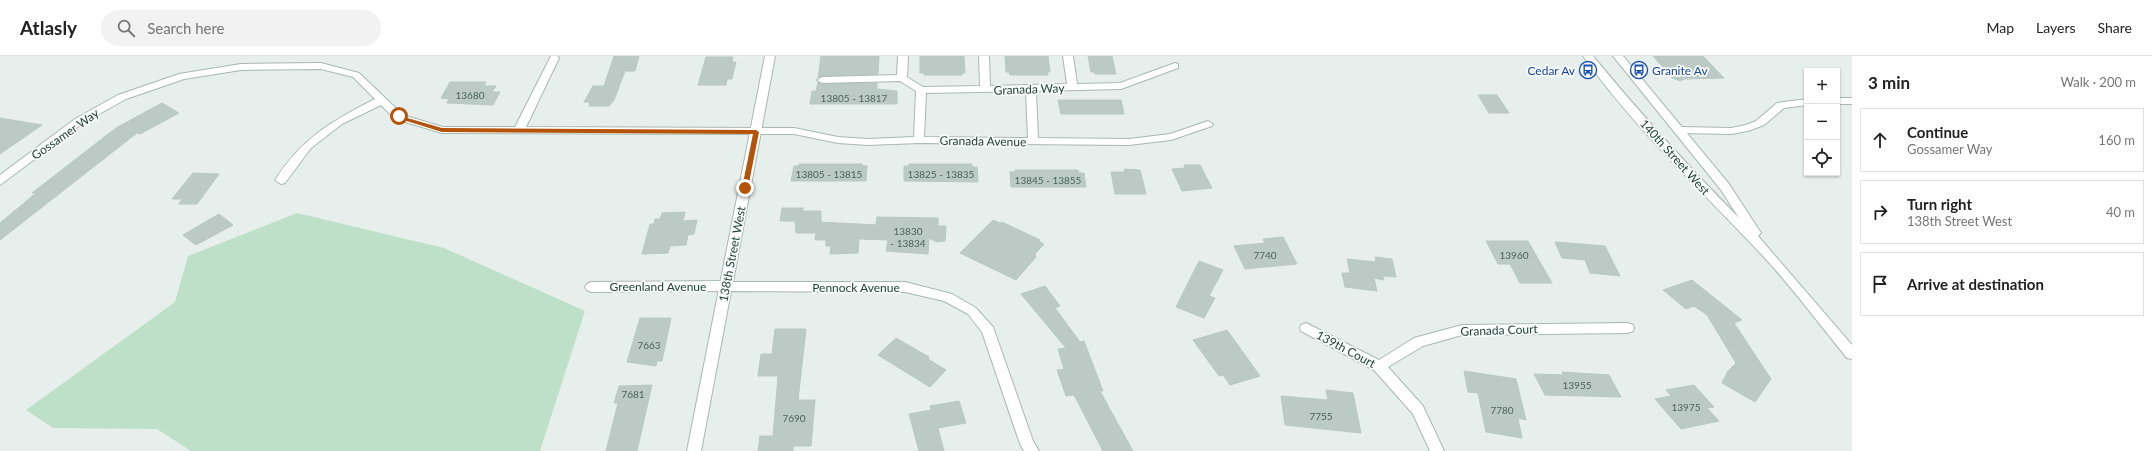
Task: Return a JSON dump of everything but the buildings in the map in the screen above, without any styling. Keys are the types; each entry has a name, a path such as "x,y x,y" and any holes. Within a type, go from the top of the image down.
{"street":[{"name":"138th Street West","path":"694,451 770,56"},
{"path":"902,78 903,56"},
{"name":"Granada Way","path":"984,56 985,90"},
{"name":"Granada Way","path":"1068,56 1072,87"},
{"name":"140th Street West","path":"1588,56 1626,103 1699,184 1768,253 1852,354"},
{"name":"140th Street West","path":"1618,56 1726,187 1768,253"},
{"path":"519,130 554,58"},
{"name":"Gossamer Way","path":"0,180 79,121 122,97 182,76 241,67 321,66 356,75 399,116 442,130 756,132"},
{"name":"Granada Way","path":"921,90 985,90 1121,86 1175,66"},
{"path":"822,80 902,78 921,90 919,140"},
{"path":"1030,89 1033,141"},
{"path":"281,180 307,146 332,126 382,100"},
{"path":"1840,101 1852,101"},
{"path":"1679,130 1744,129 1760,123 1781,106 1804,102"},
{"name":"Granada Avenue","path":"756,132 794,131 853,142 919,140 1144,142 1171,138 1208,124"},
{"name":"Greenland Avenue","path":"591,287 726,286"},
{"name":"Pennock Avenue","path":"726,286 905,287 948,297 972,311 988,330 1027,444 1032,451"},
{"name":"139th Court","path":"1306,328 1379,366 1418,410 1437,451"},
{"name":"Granada Court","path":"1379,366 1419,342 1462,330 1628,328"}],"green space":[{"path":"297,213 444,248 585,311 540,451 191,451 157,429 53,428 26,410 175,302 188,256"}],"place":[{"name":"Cedar Av","path":"1588,70"},
{"name":"Granite Av","path":"1639,70"}],"route":[{"path":"399,116 442,130 756,132 745,188"}]}
